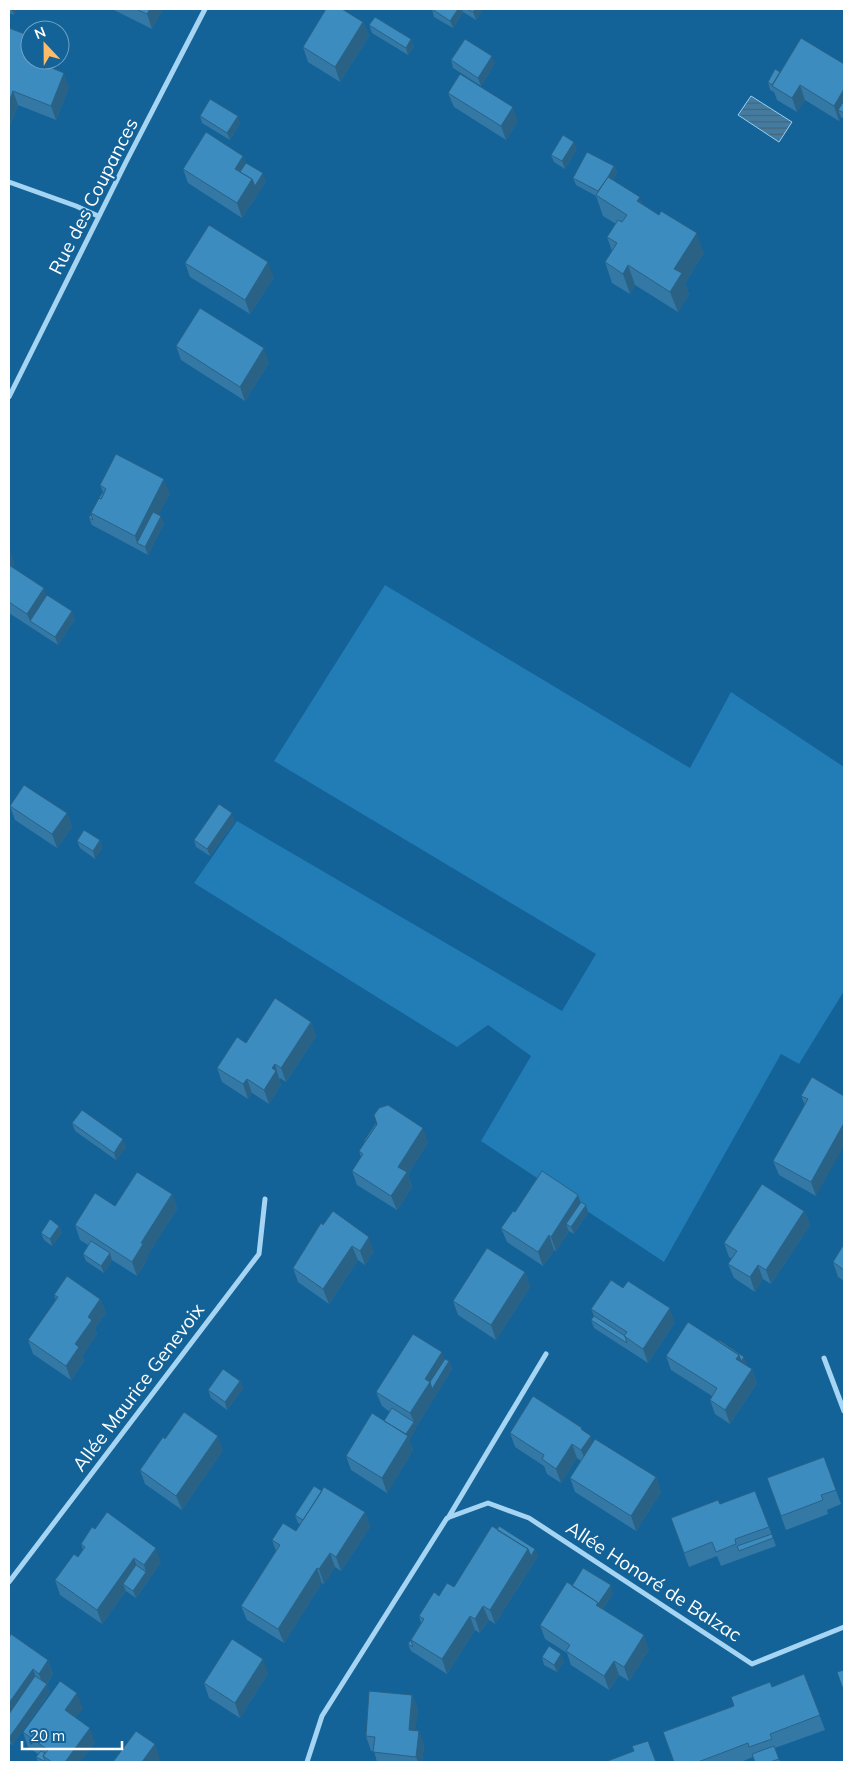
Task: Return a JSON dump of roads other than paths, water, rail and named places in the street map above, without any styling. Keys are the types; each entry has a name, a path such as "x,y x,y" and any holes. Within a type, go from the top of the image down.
{"street":[{"name":"Rue des Coupances","path":"9,397 98,216 205,9"},
{"path":"9,182 98,216"},
{"name":"Allée Maurice Genevoix","path":"9,1582 258,1254 265,1199"},
{"path":"307,1762 322,1716 447,1518 546,1354"},
{"path":"824,1358 844,1410"},
{"name":"Allée Honoré de Balzac","path":"447,1518 488,1503 529,1518 752,1664 844,1627"}]}
